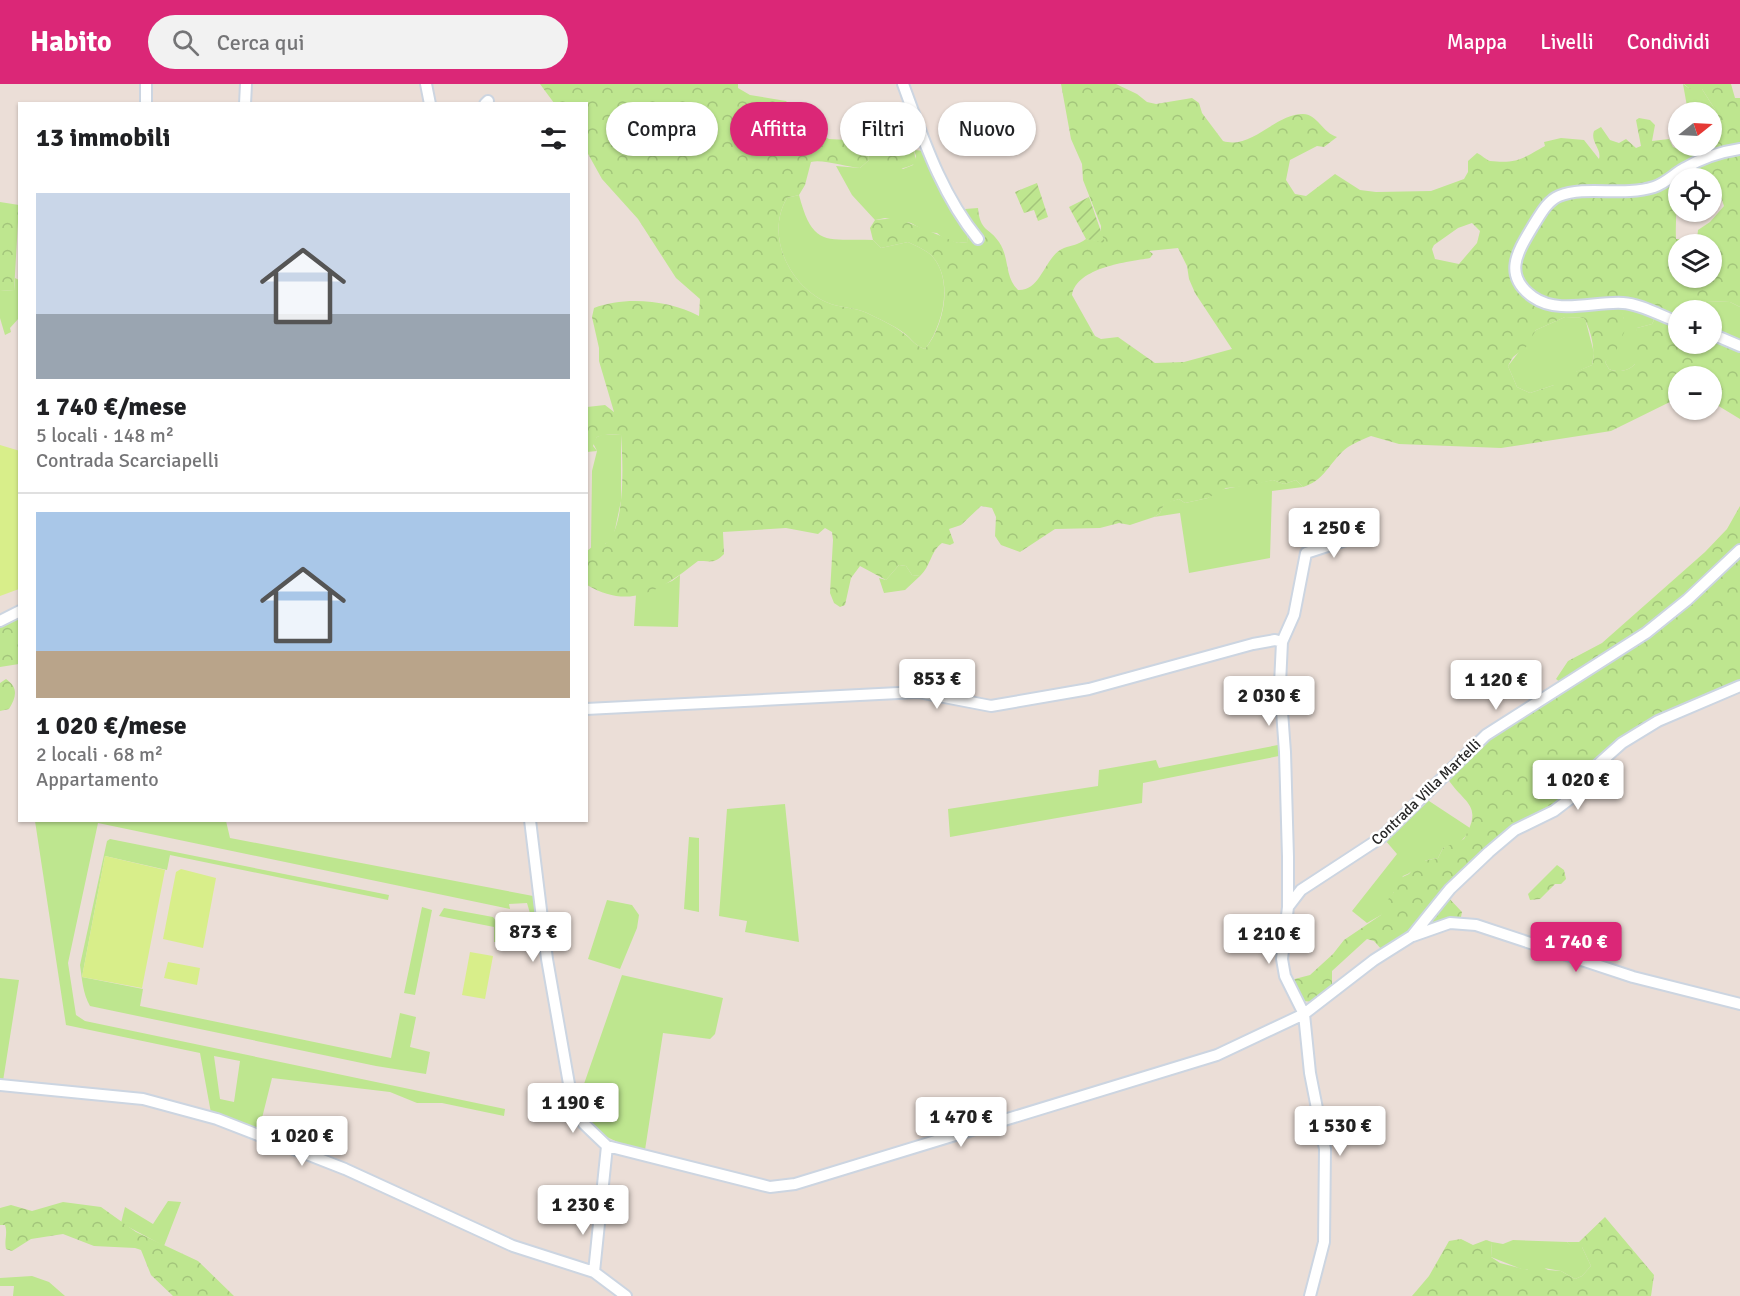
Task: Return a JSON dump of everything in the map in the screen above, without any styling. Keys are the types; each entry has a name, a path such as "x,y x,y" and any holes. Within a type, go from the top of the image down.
{"street":[{"path":"146,84 146,102"},
{"path":"245,102 246,84"},
{"path":"426,84 430,102"},
{"path":"903,84 928,153 960,217 978,238"},
{"path":"1668,318 1624,303 1559,305 1536,299 1524,288 1514,266 1516,253 1552,200 1575,192 1631,193 1656,186 1707,157 1740,149"},
{"path":"1722,338 1740,346"},
{"path":"1310,1296 1324,1242 1327,1193 1325,1149 1310,1073 1304,1014 1285,976 1282,959 1288,907 1286,763 1280,684 1282,642 1294,615 1306,553 1352,538"},
{"name":"Contrada Villa Martelli","path":"1288,907 1301,890 1382,837 1486,735 1646,633 1687,600 1740,550"},
{"path":"0,621 18,613"},
{"path":"588,710 918,692 991,706 1089,689 1253,644 1275,639 1282,642"},
{"path":"1412,936 1450,889 1489,852 1515,830 1554,811 1571,798 1594,768 1622,743 1658,721 1740,686"},
{"path":"530,822 547,959 573,1106 584,1125 607,1146 770,1187 795,1184 1217,1054 1304,1014 1374,960 1412,936 1450,923 1476,925 1633,977 1740,1004"},
{"path":"0,1085 143,1099 217,1119 345,1169 513,1246 594,1272 626,1296"},
{"path":"594,1272 607,1146"}],"green space":[{"path":"540,84 738,84 738,88 750,95 787,102 730,102 730,156 828,156 828,138 840,140 840,156 869,156 869,160 860,168 811,162 805,185 799,195 787,198 781,212 780,243 784,258 801,284 813,294 826,302 862,311 895,327 925,349 937,328 944,303 943,277 939,266 930,254 908,242 881,248 873,240 870,228 875,220 897,218 958,243 968,242 967,230 959,205 965,209 978,208 983,225 999,242 1005,254 1011,279 1018,290 1032,285 1057,252 1086,239 1100,241 1101,226 1083,180 1082,164 1071,139 1061,84 1116,84 1137,94 1147,102 1156,104 1192,98 1199,103 1202,113 1223,141 1243,141 1283,119 1308,115 1337,137 1324,147 1317,146 1290,160 1286,180 1295,194 1306,196 1335,174 1360,190 1431,191 1464,179 1468,172 1468,161 1477,153 1490,161 1514,161 1545,146 1544,142 1561,138 1584,140 1599,159 1594,131 1601,127 1610,140 1619,143 1626,139 1636,148 1641,146 1636,120 1639,118 1650,120 1655,125 1652,141 1668,139 1668,156 1722,156 1722,102 1710,102 1702,89 1690,89 1684,84 1731,84 1735,98 1740,98 1740,307 1722,300 1668,300 1668,354 1722,354 1722,332 1740,340 1740,419 1722,408 1722,366 1668,366 1668,403 1611,431 1501,448 1399,444 1371,436 1345,449 1316,481 1303,487 1296,480 1284,484 1273,480 1249,486 1226,488 1208,498 1185,503 1179,499 1164,504 1160,513 1154,517 1130,525 1119,523 1100,528 1055,529 1020,552 1001,545 995,536 996,517 992,508 981,506 961,525 949,529 954,543 950,545 942,543 920,576 912,575 906,566 899,565 886,580 860,566 851,578 845,605 840,607 834,603 830,593 833,540 832,532 825,528 818,534 786,528 723,532 724,554 718,559 698,561 659,588 646,593 618,596 603,593 588,586 588,550 598,542 605,544 612,536 617,525 622,494 621,435 607,434 597,437 593,446 597,451 588,452 588,407 605,405 614,412 599,361 599,348 592,317 594,308 619,302 661,303 699,316 700,299 676,278 638,219 602,179 588,154 588,102 553,102","holes":["1668,168 1722,168 1722,222 1710,222 1698,230 1698,234 1722,234 1722,288 1668,288 1668,234 1676,234 1676,222 1668,222","1472,223 1480,231 1477,243 1459,264 1435,259 1432,249 1434,245 1458,228","1178,248 1187,266 1195,293 1232,349 1184,362 1155,363 1118,337 1101,339 1095,336 1072,295 1083,278 1093,272 1117,264 1150,258 1153,254 1149,251","1621,306 1645,313 1654,320 1652,324 1637,328 1634,337 1635,364 1627,370 1620,371 1609,369 1605,362 1616,351 1626,328","1565,317 1584,318 1592,341 1592,365 1575,372 1575,385 1554,385 1530,393 1517,387 1508,366 1513,357 1526,347 1536,330"]},
{"path":"1683,84 1690,89 1702,89 1710,102 1686,102"},
{"path":"926,153 967,230 968,242 958,243 944,239 937,233 927,232 911,223 885,218 875,220 852,195 836,166 860,168 869,160 869,156 883,156 903,169 913,165 916,156 926,156"},
{"path":"883,156 915,156 916,163 898,168 889,167 881,162"},
{"path":"1037,183 1048,217 1038,221 1034,210 1024,213 1015,192"},
{"path":"799,195 810,225 824,237 873,240 881,248 908,242 932,256 943,277 944,303 937,328 925,349 891,325 862,311 826,302 801,284 784,258 779,227 781,212 787,198"},
{"path":"1089,197 1105,243 1086,239 1069,207"},
{"path":"0,202 18,205 18,222 14,291 0,290"},
{"path":"15,278 18,280 18,319 10,328 11,332 5,335 0,318 0,290 14,291"},
{"path":"1722,302 1730,302 1740,307 1740,340 1722,332"},
{"path":"1620,306 1646,313 1654,320 1652,324 1637,328 1635,364 1627,370 1620,371 1609,369 1605,362 1612,353 1624,320"},
{"path":"1565,317 1585,318 1594,353 1592,365 1576,372 1575,385 1554,385 1530,393 1517,387 1508,366 1536,330"},
{"path":"604,434 621,435 621,501 613,539 591,548 592,471 597,451 593,443 597,437"},
{"path":"0,445 18,450 18,589 0,596"},
{"path":"1273,480 1284,484 1296,480 1303,487 1272,491 1270,558 1189,573 1180,513 1154,517 1160,513 1164,503 1179,499 1185,503 1208,498 1219,490"},
{"path":"1740,506 1740,684 1651,723 1573,792 1534,819 1444,893 1462,912 1460,922 1383,951 1374,941 1367,939 1332,971 1332,989 1313,1002 1304,1001 1293,987 1291,980 1310,975 1333,954 1344,940 1381,915 1382,907 1394,892 1393,886 1396,880 1409,874 1418,862 1438,858 1443,848 1464,839 1470,827 1472,811 1470,805 1448,779 1493,733 1565,686 1556,679 1568,661 1602,643 1705,552 1727,529"},
{"path":"899,565 906,566 912,575 920,576 905,590 884,593 879,578 886,580"},
{"path":"680,575 678,627 634,626 636,595 672,581"},
{"path":"18,613 18,664 0,667 0,622"},
{"path":"6,679 15,689 15,697 9,709 0,711 0,683"},
{"path":"1283,744 1284,755 1143,783 1142,803 950,837 948,809 1098,786 1099,770 1156,760 1159,768"},
{"path":"1426,799 1470,828 1460,842 1443,848 1438,858 1420,863 1403,876 1381,915 1367,923 1352,911 1397,854 1385,840"},
{"path":"785,804 799,942 745,932 747,921 719,916 727,809"},
{"path":"35,822 226,822 230,838 533,896 537,929 534,927 527,903 509,904 510,909 98,823 68,963 76,1015 85,1021 505,1109 504,1116 442,1103 417,1103 390,1092 272,1078 259,1130 211,1113 200,1053 66,1025","holes":["214,1056 240,1061 234,1102 220,1099"]},
{"path":"689,837 699,838 699,912 684,909"},
{"path":"110,839 389,895 388,900 170,855 167,870 105,856 82,977 143,989 140,1006 391,1058 400,1013 416,1017 410,1047 430,1052 426,1074 376,1066 90,1006 84,991 80,965 107,841"},
{"path":"105,856 165,870 142,988 82,977"},
{"path":"1557,865 1564,870 1566,879 1561,884 1555,884 1540,899 1530,900 1528,894"},
{"path":"181,869 216,878 203,948 163,939 176,872"},
{"path":"607,900 632,905 639,915 637,928 620,969 588,959"},
{"path":"422,907 432,910 415,995 404,993"},
{"path":"444,908 493,917 499,925 501,942 494,942 494,927 439,916"},
{"path":"470,952 493,956 485,999 462,995"},
{"path":"168,962 200,968 197,985 164,978"},
{"path":"622,975 723,998 715,1034 710,1039 663,1033 645,1150 614,1140 596,1130 582,1114 577,1104"},
{"path":"0,978 19,980 3,1081 0,1081"},
{"path":"168,1201 181,1202 164,1246 121,1223 125,1207 153,1224"},
{"path":"63,1202 101,1207 136,1232 198,1261 234,1296 173,1296 151,1275 141,1250 135,1248 94,1246 63,1234 31,1239 12,1251 6,1249 6,1228 5,1225 0,1225 0,1208 11,1205 32,1211"},
{"path":"1605,1217 1654,1275 1651,1296 1412,1296 1429,1276 1449,1241 1461,1239 1473,1245 1486,1240 1492,1242 1491,1257 1500,1263 1527,1270 1536,1263 1548,1270 1561,1271 1575,1279 1582,1276 1591,1266 1582,1247 1572,1247 1567,1242 1579,1242"},
{"path":"1513,1240 1567,1242 1573,1247 1582,1247 1591,1266 1582,1276 1575,1279 1561,1271 1544,1268 1524,1270 1491,1257 1492,1242 1503,1244"},
{"path":"32,1276 49,1282 65,1296 13,1296 14,1286 0,1286 0,1278"}]}
